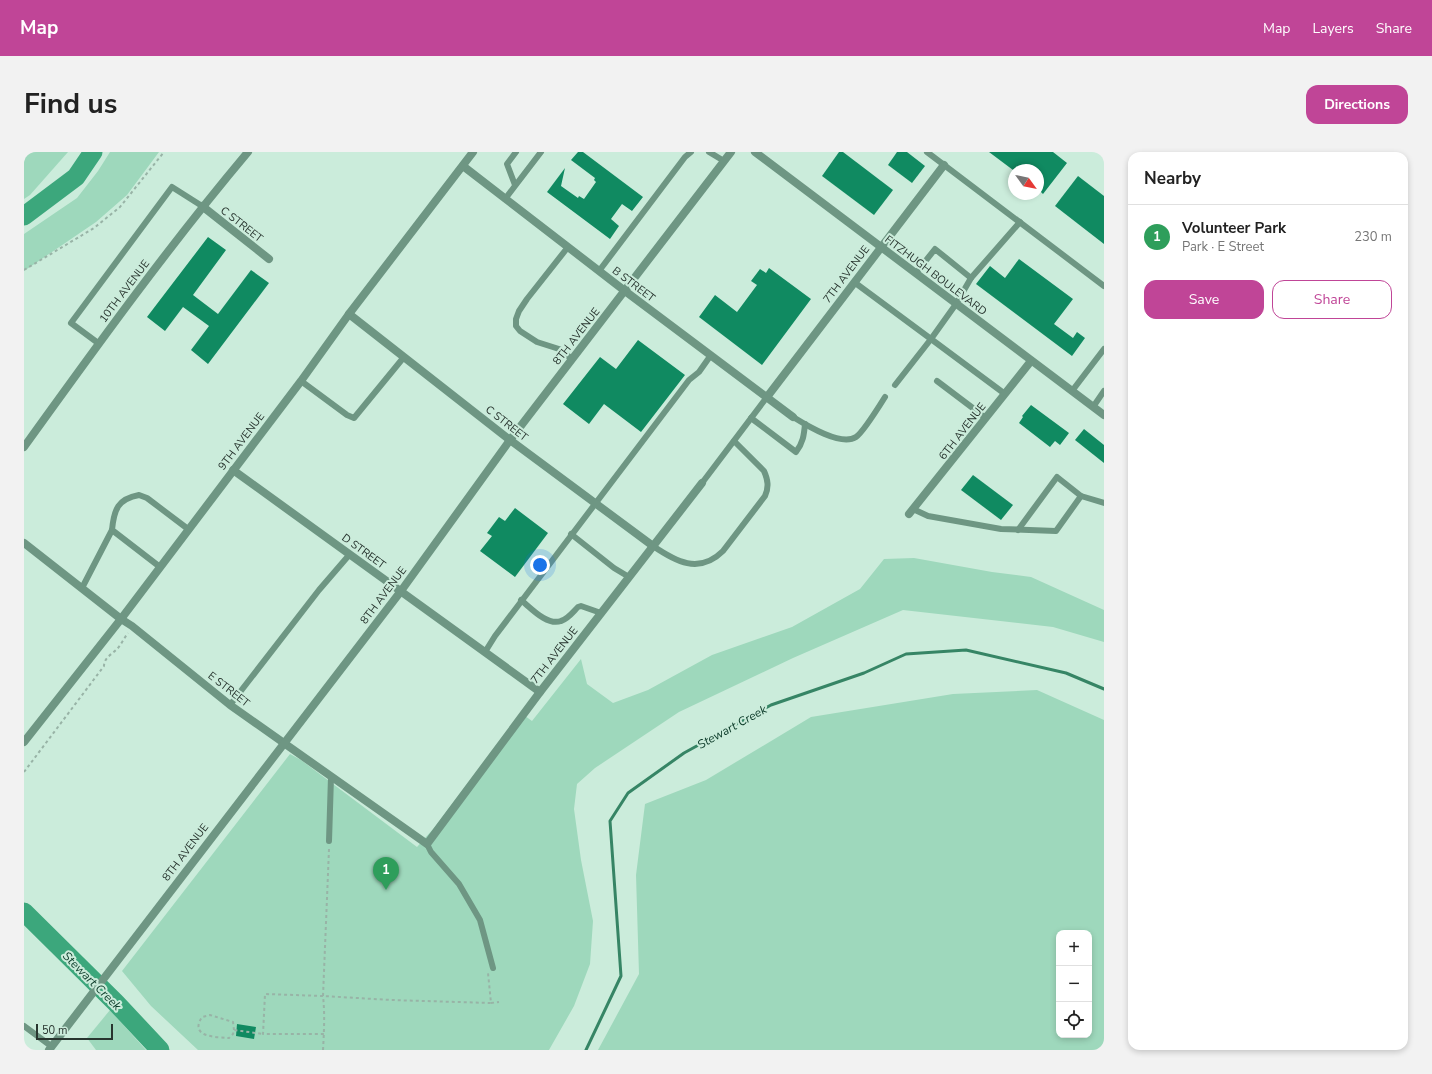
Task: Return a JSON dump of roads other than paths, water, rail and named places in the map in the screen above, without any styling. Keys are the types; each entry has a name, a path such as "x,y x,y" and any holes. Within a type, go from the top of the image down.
{"street":[{"name":"10TH AVENUE","path":"24,448 98,343 202,206 248,152"},
{"name":"9TH AVENUE","path":"24,742 121,619 473,152"},
{"name":"8TH AVENUE","path":"52,1049 140,929 401,591 510,440 731,152"},
{"name":"FITZHUGH BOULEVARD","path":"755,152 1104,415"},
{"name":"7TH AVENUE","path":"767,397 944,165"},
{"name":"B STREET","path":"463,166 625,291 793,417"},
{"name":"C STREET","path":"202,206 269,259"},
{"name":"C STREET","path":"350,314 510,440 653,546"},
{"name":"6TH AVENUE","path":"911,512 1031,360"},
{"name":"D STREET","path":"233,470 540,692"},
{"name":"7TH AVENUE","path":"427,844 540,692 702,482"},
{"name":"E STREET","path":"24,543 230,704 427,844"}],"lane":[{"path":"515,185 507,164 516,152"},
{"path":"505,199 541,152"},
{"path":"599,271 691,152"},
{"path":"710,152 724,161"},
{"path":"927,152 1104,286"},
{"path":"98,343 71,323 172,187 202,206"},
{"path":"895,385 956,304 971,278 1020,222"},
{"path":"568,247 519,311 516,319 516,326 520,331 537,342 560,349 572,359"},
{"path":"916,273 935,249 971,278"},
{"path":"854,282 1005,394"},
{"path":"1072,391 1104,348"},
{"path":"484,652 571,534 689,380 699,372 711,355"},
{"path":"301,381 347,416 354,418 404,357"},
{"path":"937,381 986,418"},
{"path":"1092,406 1104,391"},
{"path":"702,482 767,397"},
{"path":"793,417 839,439 848,440 856,437 885,397"},
{"path":"751,418 796,452 801,445 805,424"},
{"path":"653,546 675,560 694,564 711,560 723,551 768,490 767,477 764,471 734,441"},
{"path":"1018,530 1056,477 1081,496 1104,503"},
{"path":"82,588 112,530 113,519 117,508 124,500 140,495 147,498 188,529"},
{"path":"911,512 1001,530 1056,531 1081,496"},
{"path":"112,530 160,567"},
{"path":"571,534 614,568 629,577"},
{"path":"230,704 319,590 350,554"},
{"path":"521,600 547,620 557,622 563,621 581,606 601,613"},
{"path":"329,842 331,777"},
{"path":"427,844 431,852 459,884 480,920 490,970"},
{"path":"24,1026 52,1049"}],"waterway":[{"name":"Stewart Creek","path":"24,216 76,177 93,152"},
{"name":"Stewart Creek","path":"586,1050 621,976 610,821 628,793 684,753 771,705 864,673 906,654 966,650 1066,673 1104,689"},
{"name":"Stewart Creek","path":"24,912 116,1003 160,1050"}],"place":[{"name":"Volunteer Park","path":"386,890"}]}
